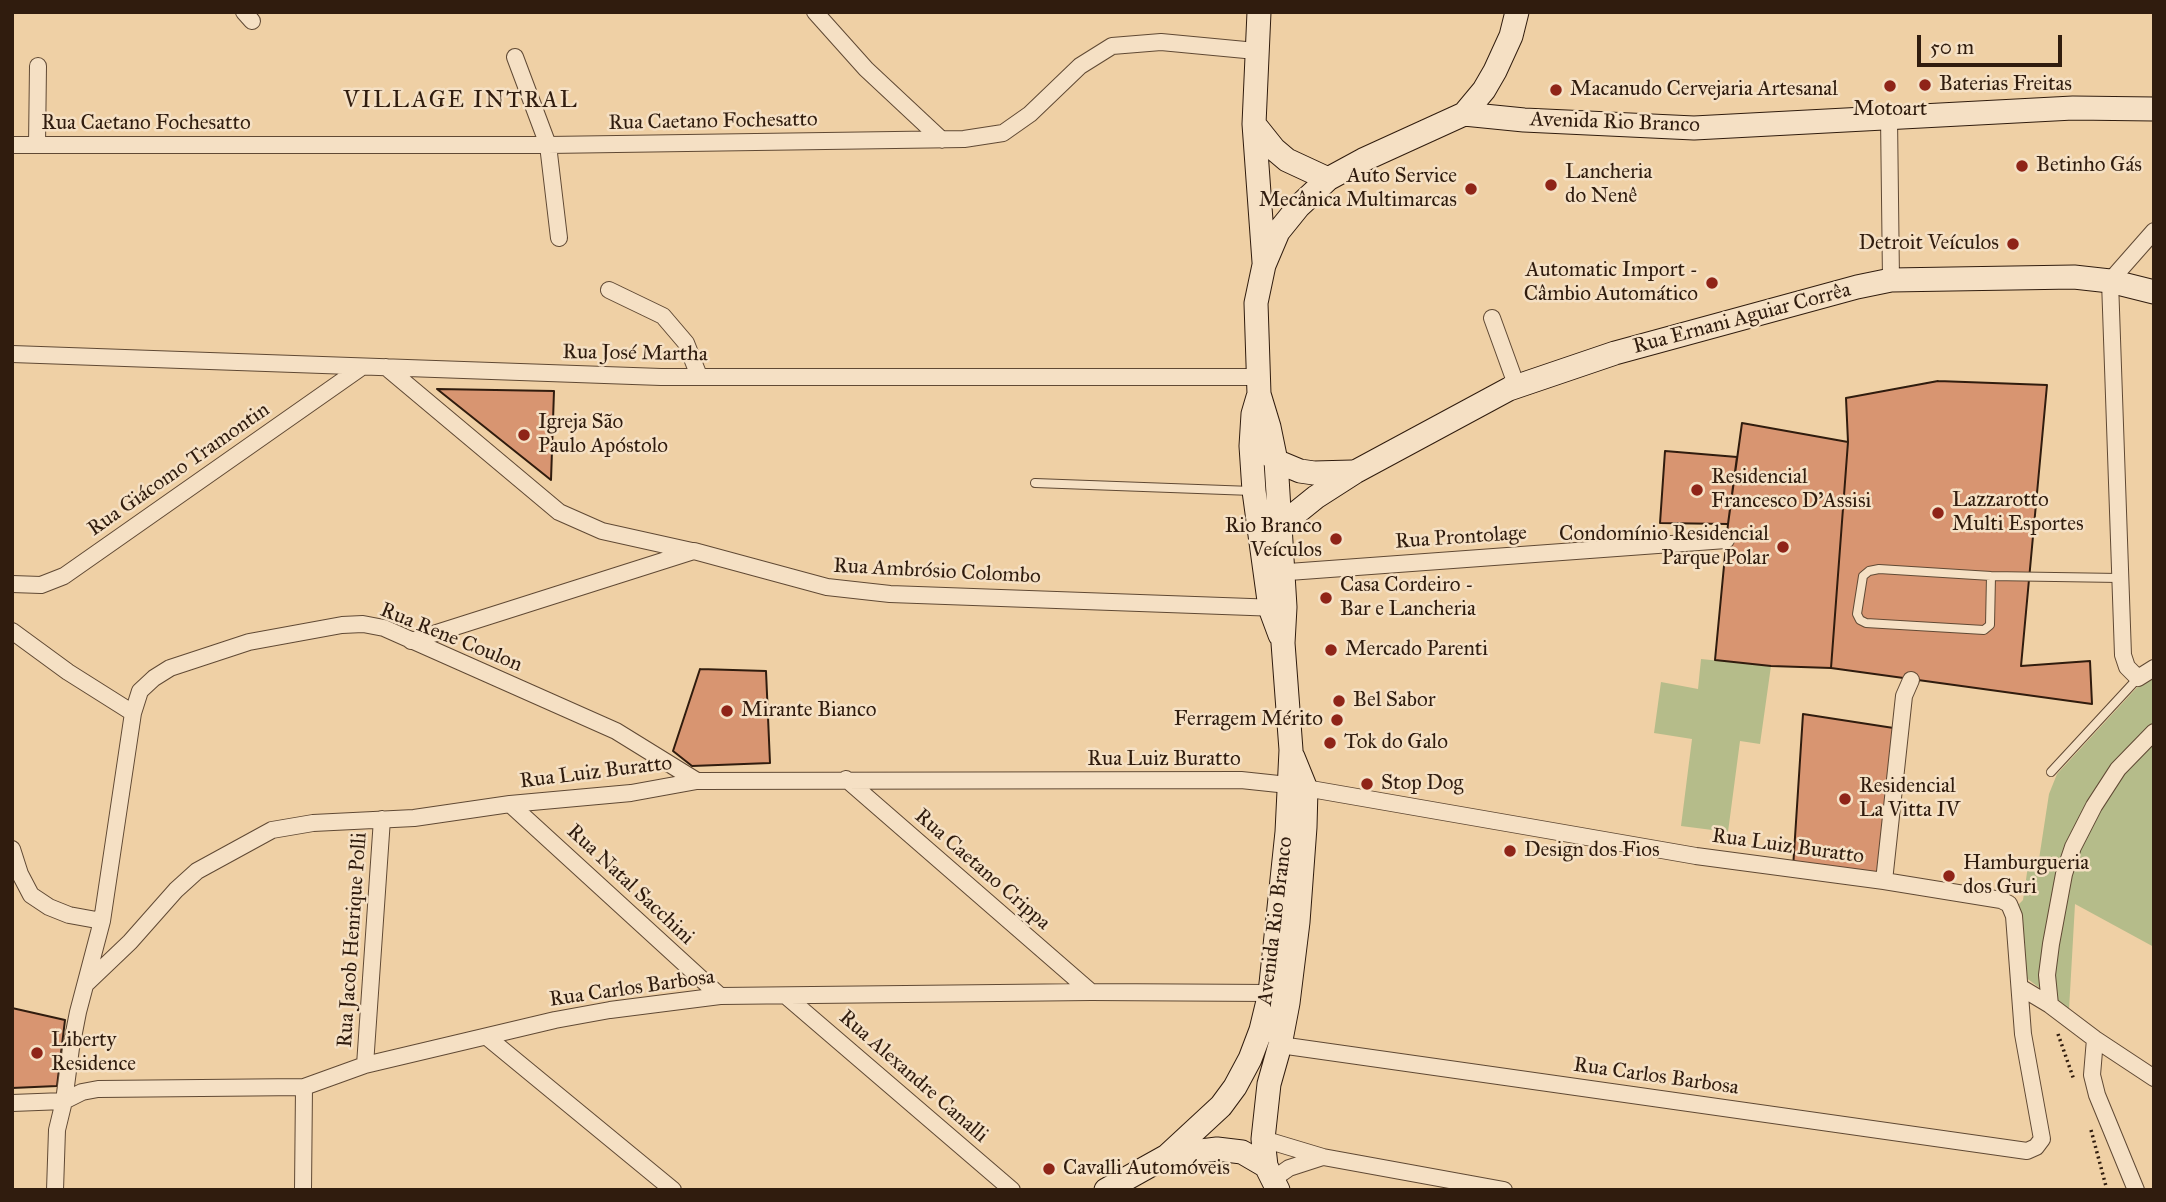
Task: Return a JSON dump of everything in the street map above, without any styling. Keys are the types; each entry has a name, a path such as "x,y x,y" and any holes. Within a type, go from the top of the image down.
{"main road":[{"path":"1259,12 1254,124 1264,265"},
{"path":"1464,114 1484,90 1495,71 1511,36 1517,12"},
{"name":"Avenida Rio Branco","path":"1272,1179 1263,1139 1269,1084 1288,1003 1306,827 1291,750 1283,643 1274,574 1254,491 1251,446 1257,395 1256,303 1264,265 1278,232 1299,206 1328,179 1464,114 1524,120 1694,128 2073,108 2154,109"},
{"path":"1254,124 1274,149 1287,160 1328,179"},
{"name":"Rua Ernani Aguiar Corrêa","path":"1280,526 1355,471 1517,387 1615,354 1891,280 2074,276 2110,281 2154,292"},
{"name":"Avenida Rio Branco","path":"1257,395 1269,427 1276,461 1280,526 1274,574"},
{"name":"Rua Ernani Aguiar Corrêa","path":"1276,461 1300,471 1314,473 1355,471"},
{"name":"Avenida Rio Branco","path":"1106,1190 1167,1156 1206,1122 1235,1087 1261,1030 1270,993 1287,832 1297,787"},
{"path":"1167,1156 1207,1150 1242,1152 1272,1179"}],"street":[{"path":"815,12 866,69 942,140"},
{"name":"Rua Caetano Fochesatto","path":"12,145 548,145 942,140 1003,133 1030,114 1080,66 1112,46 1161,42 1256,51"},
{"path":"515,57 548,145 559,238"},
{"path":"37,145 38,66"},
{"path":"1889,117 1891,280"},
{"path":"2154,231 2110,281 2123,655 2127,667 2138,678 2154,668"},
{"path":"609,290 663,316 686,343 699,376"},
{"path":"1492,318 1517,387"},
{"name":"Rua José Martha","path":"12,354 1257,395"},
{"name":"Rua Giácomo Tramontin","path":"12,584 41,585 64,576 362,367"},
{"name":"Rua Ambrósio Colombo","path":"386,368 559,512 602,531 694,551 827,587 890,594 1278,608"},
{"name":"Rua Prontolage","path":"1274,574 1726,540"},
{"path":"411,641 694,551"},
{"name":"Rua Rene Coulon","path":"87,983 102,921 132,713 140,691 170,668 249,642 342,625 363,624 384,628 616,731 697,781"},
{"path":"12,631 132,713"},
{"path":"1884,881 1904,696 1911,680"},
{"path":"2050,1005 2047,975 2051,944 2064,874 2073,847 2094,806 2118,769 2154,732"},
{"name":"Rua Caetano Crippa","path":"846,779 1091,992"},
{"name":"Rua Luiz Buratto","path":"87,983 197,871 272,830 313,823 414,818 510,804 631,793 697,781 1241,780 1297,787 1696,856 2001,900 2009,904 2014,916 2023,1034 2042,1139 2036,1147 2027,1151"},
{"name":"Rua Natal Sacchini","path":"510,804 720,996"},
{"name":"Rua Jacob Henrique Polli","path":"365,1065 382,819"},
{"path":"12,849 31,895 49,907 69,915 102,921"},
{"path":"55,1190 57,1130 71,1048 87,983"},
{"path":"2020,987 2154,1078"},
{"name":"Rua Carlos Barbosa","path":"12,1103 64,1101 82,1092 98,1089 304,1087 365,1065 555,1020 720,996 1270,993"},
{"name":"Rua Alexandre Canalli","path":"786,996 1012,1190"},
{"path":"487,1037 673,1190"},
{"path":"2095,1039 2092,1075 2097,1095 2136,1190"},
{"name":"Rua Carlos Barbosa","path":"1280,1045 2027,1151"},
{"path":"303,1190 304,1087"},
{"path":"1263,1139 1323,1157 1504,1190"},
{"path":"1272,1179 1289,1168 1323,1157"}],"lane":[{"path":"1035,483 1254,491"},
{"path":"1991,576 1990,625 1984,630 1866,623 1860,620 1857,614 1863,576 1869,571 1879,569 1991,576 2119,578"},
{"path":"2051,772 2138,678"}],"green space":[{"path":"1701,659 1771,666 1760,744 1740,741 1728,832 1681,826 1692,739 1654,733 1661,682 1698,689"},
{"path":"2154,676 2154,947 2075,904 2069,1010 2025,977 2014,909 2023,900 2029,859 2039,859 2049,794 2057,774 2141,683"}],"building":[{"name":"Lazzarotto Multi Esportes","path":"1938,381 2047,385 2021,666 2090,661 2092,704 1831,668 1848,442 1846,398"},
{"name":"Igreja São Paulo Apóstolo","path":"437,389 554,391 551,480"},
{"name":"Condomínio Residencial Parque Polar","path":"1742,423 1848,442 1831,668 1771,666 1715,660 1728,524"},
{"name":"Residencial Francesco D'Assisi","path":"1665,451 1737,457 1728,524 1660,523"},
{"name":"Mirante Bianco","path":"700,669 766,671 770,763 692,766 673,751"},
{"name":"Residencial La Vitta IV","path":"1803,714 1900,729 1884,880 1793,868"},
{"name":"Liberty Residence","path":"12,1008 65,1020 57,1086 12,1088"}],"place":[{"name":"Baterias Freitas","path":"1925,85"},
{"name":"Motoart","path":"1890,86"},
{"name":"Macanudo Cervejaria Artesanal","path":"1556,90"},
{"name":"Betinho Gás","path":"2022,166"},
{"name":"Lancheria do Nenê","path":"1551,185"},
{"name":"Auto Service Mecânica Multimarcas","path":"1471,189"},
{"name":"Detroit Veículos","path":"2013,244"},
{"name":"Automatic Import - Câmbio Automático","path":"1712,283"},
{"name":"Igreja São Paulo Apóstolo","path":"524,435"},
{"name":"Residencial Francesco D'Assisi","path":"1697,490"},
{"name":"Lazzarotto Multi Esportes","path":"1938,513"},
{"name":"Rio Branco Veículos","path":"1336,539"},
{"name":"Condomínio Residencial Parque Polar","path":"1783,547"},
{"name":"Casa Cordeiro - Bar e Lancheria","path":"1326,598"},
{"name":"Mercado Parenti","path":"1331,650"},
{"name":"Bel Sabor","path":"1339,701"},
{"name":"Mirante Bianco","path":"727,711"},
{"name":"Ferragem Mérito","path":"1337,720"},
{"name":"Tok do Galo","path":"1330,743"},
{"name":"Stop Dog","path":"1367,784"},
{"name":"Residencial La Vitta IV","path":"1845,799"},
{"name":"Design dos Fios","path":"1510,851"},
{"name":"Hamburgueria dos Guri","path":"1949,876"},
{"name":"Liberty Residence","path":"37,1053"},
{"name":"Cavalli Automóveis","path":"1049,1169"}],"district":[{"name":"VILLAGE INTRAL","path":"461,101"}]}
